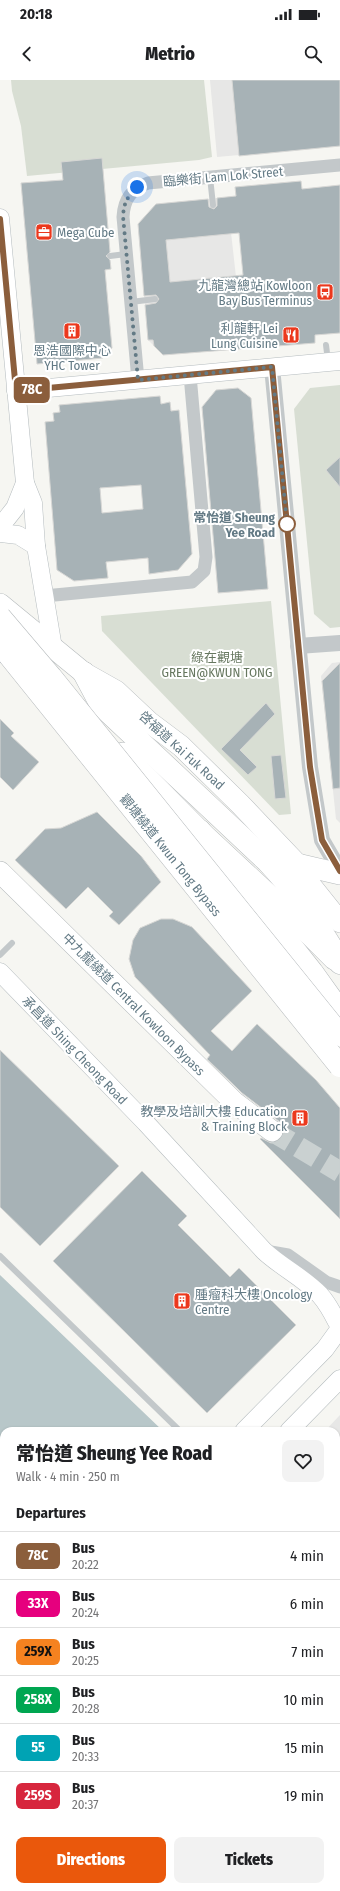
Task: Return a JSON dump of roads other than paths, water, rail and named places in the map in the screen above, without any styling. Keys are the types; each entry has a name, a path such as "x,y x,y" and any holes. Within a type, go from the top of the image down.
{"highway":[{"name":"啓福道 Kai Fuk Road","path":"0,604 84,673 116,691 149,722 181,746 240,804 297,864 308,882 340,922"},
{"name":"觀塘繞道 Kwun Tong Bypass","path":"0,617 61,689 340,1035"},
{"name":"觀塘繞道 Kwun Tong Bypass","path":"0,644 340,1066"},
{"path":"0,648 37,675 91,723 200,831 340,964"},
{"path":"84,673 101,705 267,861 300,898 317,921 340,964"},
{"path":"200,831 308,967 340,1011"},
{"path":"297,864 340,874"},
{"name":"中九龍繞道 Central Kowloon Bypass","path":"0,872 218,1087 234,1102 272,1131"}],"main road":[{"path":"0,218 2,257 25,484 33,503 36,546 53,648"},
{"path":"16,391 272,367 331,356"},
{"path":"0,526 15,508 25,484"},
{"path":"0,533 18,535 36,546"},
{"name":"承昌道 Shing Cheong Road","path":"0,972 146,1123 264,1251 278,1265 311,1287 320,1296 338,1329"},
{"path":"248,1427 322,1353 338,1329 337,1313 340,1303"},
{"path":"292,1427 340,1378"}],"street":[{"name":"臨樂街 Lam Lok Street","path":"138,380 126,254 124,206 127,197 137,187 148,183 210,177 310,172 340,165"},
{"path":"272,367 310,767 322,840 340,871"},
{"path":"44,596 192,582 204,571 206,557 190,375"},
{"path":"298,646 340,643"},
{"path":"0,660 26,668"},
{"path":"264,1251 288,1255 326,1282 340,1287"}],"lane":[{"path":"210,177 213,205"},
{"path":"110,256 126,254"},
{"path":"131,302 155,299"},
{"path":"0,955 12,943"},
{"path":"0,1256 176,1427"}],"tunnel":[{"path":"272,1131 340,1172"}],"place":[{"name":"Mega Cube","path":"44,232"},
{"name":"九龍灣總站 Kowloon Bay Bus Terminus","path":"325,292"},
{"name":"恩浩國際中心 YHC Tower","path":"72,331"},
{"name":"利龍軒 Lei Lung Cuisine","path":"291,335"},
{"name":"常怡道 Sheung Yee Road","path":"287,524"},
{"name":"教學及培訓大樓 Education & Training Block","path":"300,1118"},
{"name":"腫瘤科大樓 Oncology Centre","path":"182,1301"}],"park label":[{"name":"綠在觀塘 GREEN@KWUN TONG","path":"217,664"}]}
